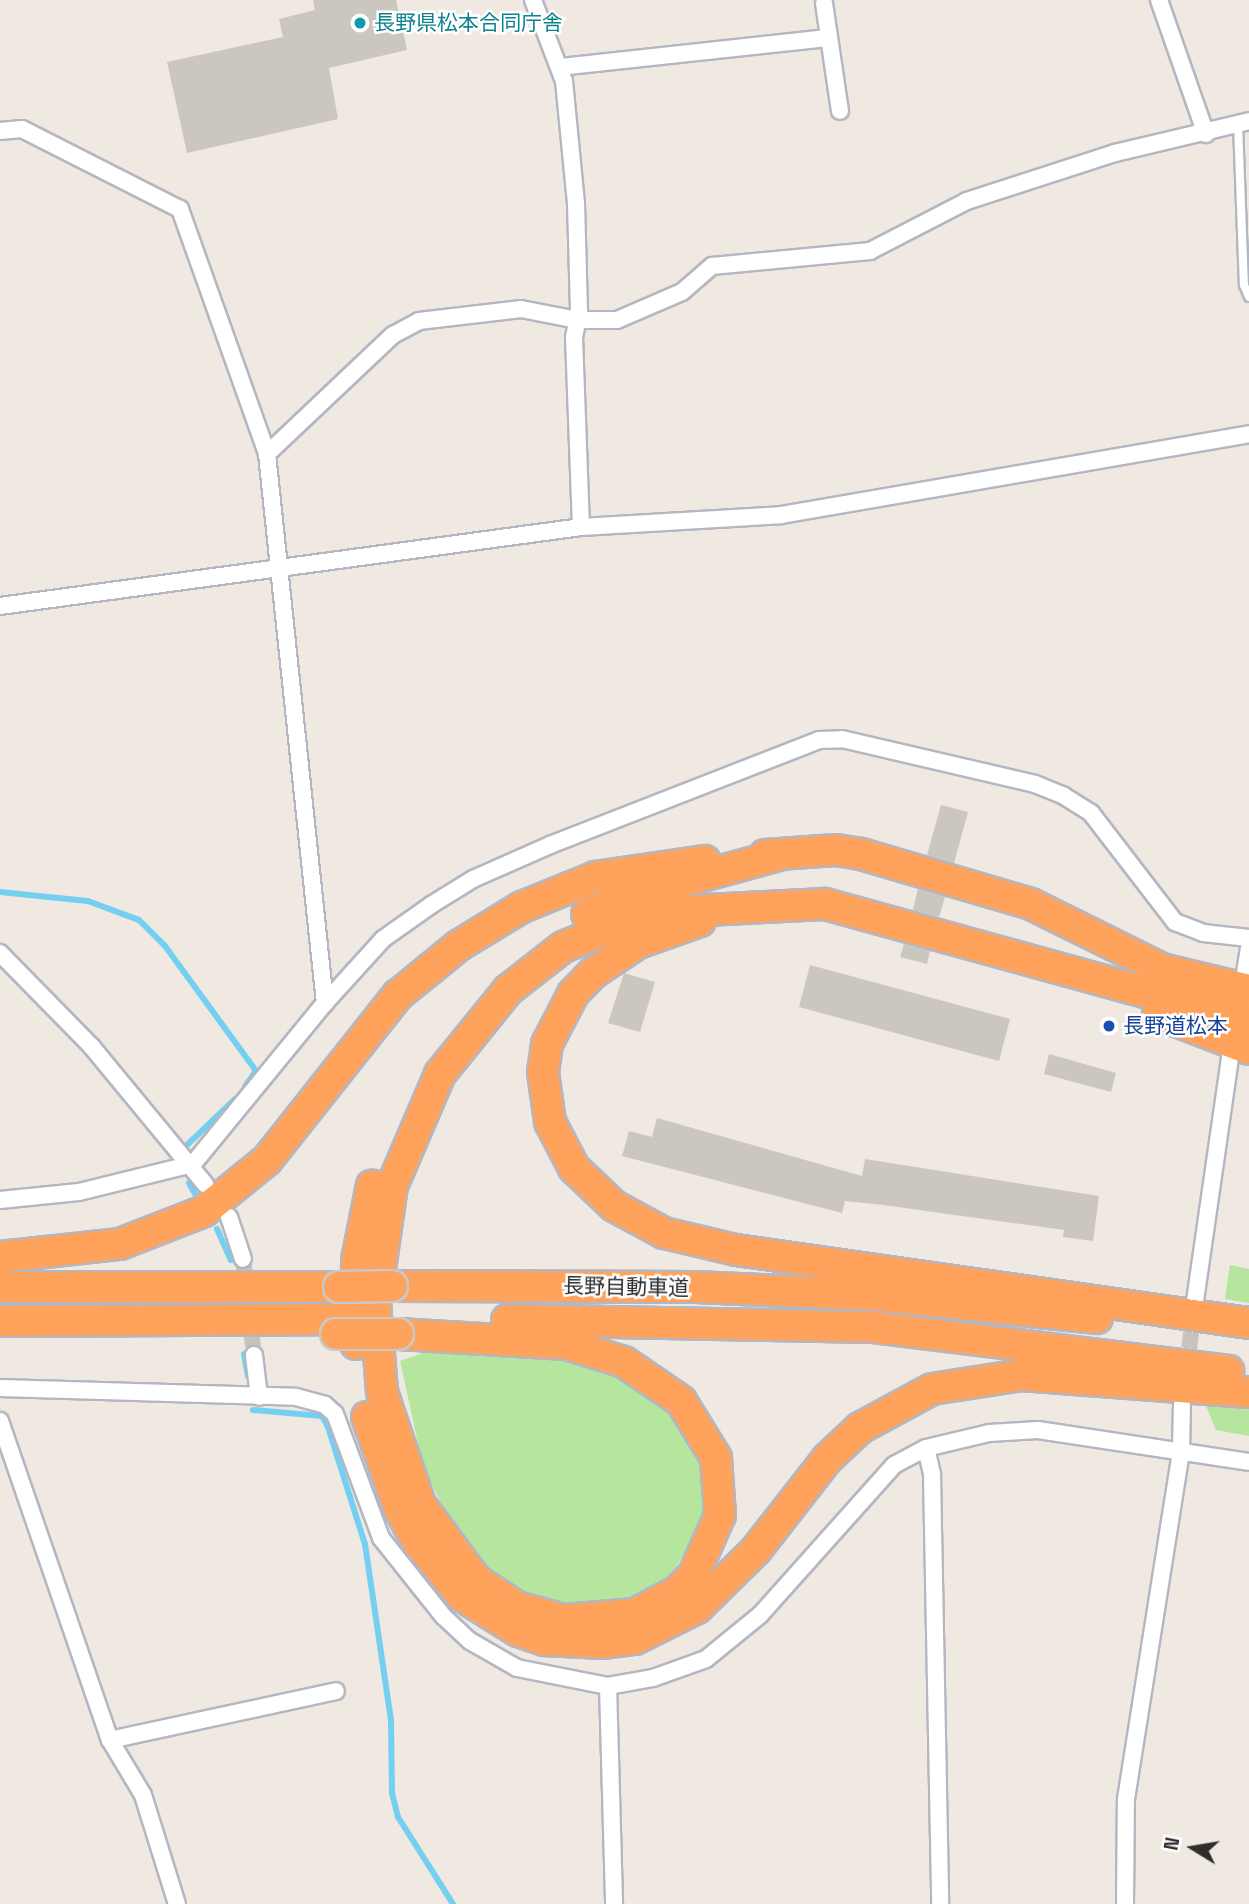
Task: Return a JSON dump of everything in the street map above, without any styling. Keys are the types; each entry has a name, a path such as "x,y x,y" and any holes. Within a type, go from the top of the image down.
{"highway":[{"path":"0,1257 120,1244 204,1211 267,1160 398,995 458,946 522,907 626,869 836,850 936,875 1031,904 1162,969 1247,982"},
{"path":"783,854 636,894 549,933 468,1002 403,1101 362,1225 354,1303 357,1354 384,1475 418,1542 439,1570 489,1616 518,1631 573,1644 635,1639 697,1608 756,1550 827,1459 860,1428 932,1389 1021,1375 1249,1392"},
{"path":"803,904 666,931 616,956 573,994 547,1044 545,1097 560,1145 591,1187 638,1221 696,1242 1249,1323"},
{"path":"397,1326 566,1344 624,1363 665,1387 708,1437 720,1475 715,1536 694,1574 678,1591 635,1614 587,1622 517,1607 458,1563 420,1504 382,1392 375,1304 383,1225 406,1143 440,1074 483,1017 533,969 590,934 646,914 803,904 846,907 1249,1021"},
{"path":"1017,956 1240,1053"},
{"name":"長野自動車道","path":"0,1287 695,1287 873,1295 1131,1322 1249,1342"},
{"name":"長野自動車道","path":"10,1321 336,1326 872,1327 1249,1374"}],"street":[{"path":"533,0 560,67 576,203 582,527"},
{"path":"1159,0 1206,134"},
{"path":"822,2 840,111"},
{"path":"560,67 826,38"},
{"path":"267,454 393,335 419,321 521,309 577,320 617,320 651,309 712,265 870,251 967,201 1115,152 1206,134 1244,122"},
{"path":"0,131 22,128 180,209 267,454 325,1003"},
{"path":"0,606 582,527 780,514 1249,434"},
{"path":"0,1200 79,1192 194,1164 325,1003 383,939 472,879 819,740 842,739 1035,784 1064,796 1091,813 1175,922 1203,933 1249,938"},
{"path":"1247,982 1249,949"},
{"path":"0,953 194,1164 205,1184"},
{"path":"1195,1301 1240,1053"},
{"path":"229,1217 243,1259"},
{"path":"254,1355 259,1397"},
{"path":"0,1388 296,1397 326,1405 335,1414 381,1538 416,1586 470,1641 517,1668 608,1686 653,1678 706,1658 760,1615 894,1465 926,1448 989,1433 1038,1430 1249,1462"},
{"path":"1125,1904 1126,1799 1181,1451 1182,1405"},
{"path":"0,1422 110,1740 143,1795 177,1904"},
{"path":"926,1448 932,1475 940,1904"},
{"path":"608,1686 614,1904"},
{"path":"110,1740 336,1691"}],"lane":[{"path":"1244,122 1244,285 1249,297"}],"green space":[{"path":"1230,1265 1249,1269 1249,1303 1225,1299"},
{"path":"432,1350 584,1362 663,1397 706,1463 704,1523 659,1593 564,1614 492,1581 467,1552 424,1470 400,1361"},
{"path":"1206,1406 1249,1410 1249,1436 1216,1430"}],"building":[{"path":"313,0 396,0 407,50 329,68 338,119 187,153 167,62 283,37 279,19 315,10"},
{"path":"941,805 968,812 954,863 927,855"},
{"path":"918,889 945,897 939,917 913,910"},
{"path":"904,944 930,951 927,964 900,957"},
{"path":"810,965 1010,1019 999,1061 799,1007"},
{"path":"624,973 655,982 640,1032 608,1023"},
{"path":"1049,1054 1116,1073 1111,1092 1044,1074"},
{"path":"657,1118 862,1176 865,1159 1099,1196 1093,1241 1063,1237 1064,1230 883,1205 845,1201 842,1213 622,1156 629,1131 652,1137"}],"waterway":[{"path":"0,892 88,901 139,920 165,946 256,1071 245,1087"},
{"path":"186,1146 235,1099"},
{"path":"189,1183 195,1194"},
{"path":"217,1229 231,1260"},
{"path":"244,1354 248,1376"},
{"path":"253,1410 322,1416 328,1427 365,1544 391,1721 392,1793 398,1817 453,1904"}],"tunnel":[{"path":"243,1259 254,1355"},
{"path":"1186,1372 1194,1311"}],"place":[{"name":"長野県松本合同庁舎","path":"360,23"},
{"name":"長野道松本","path":"1109,1026"}]}
